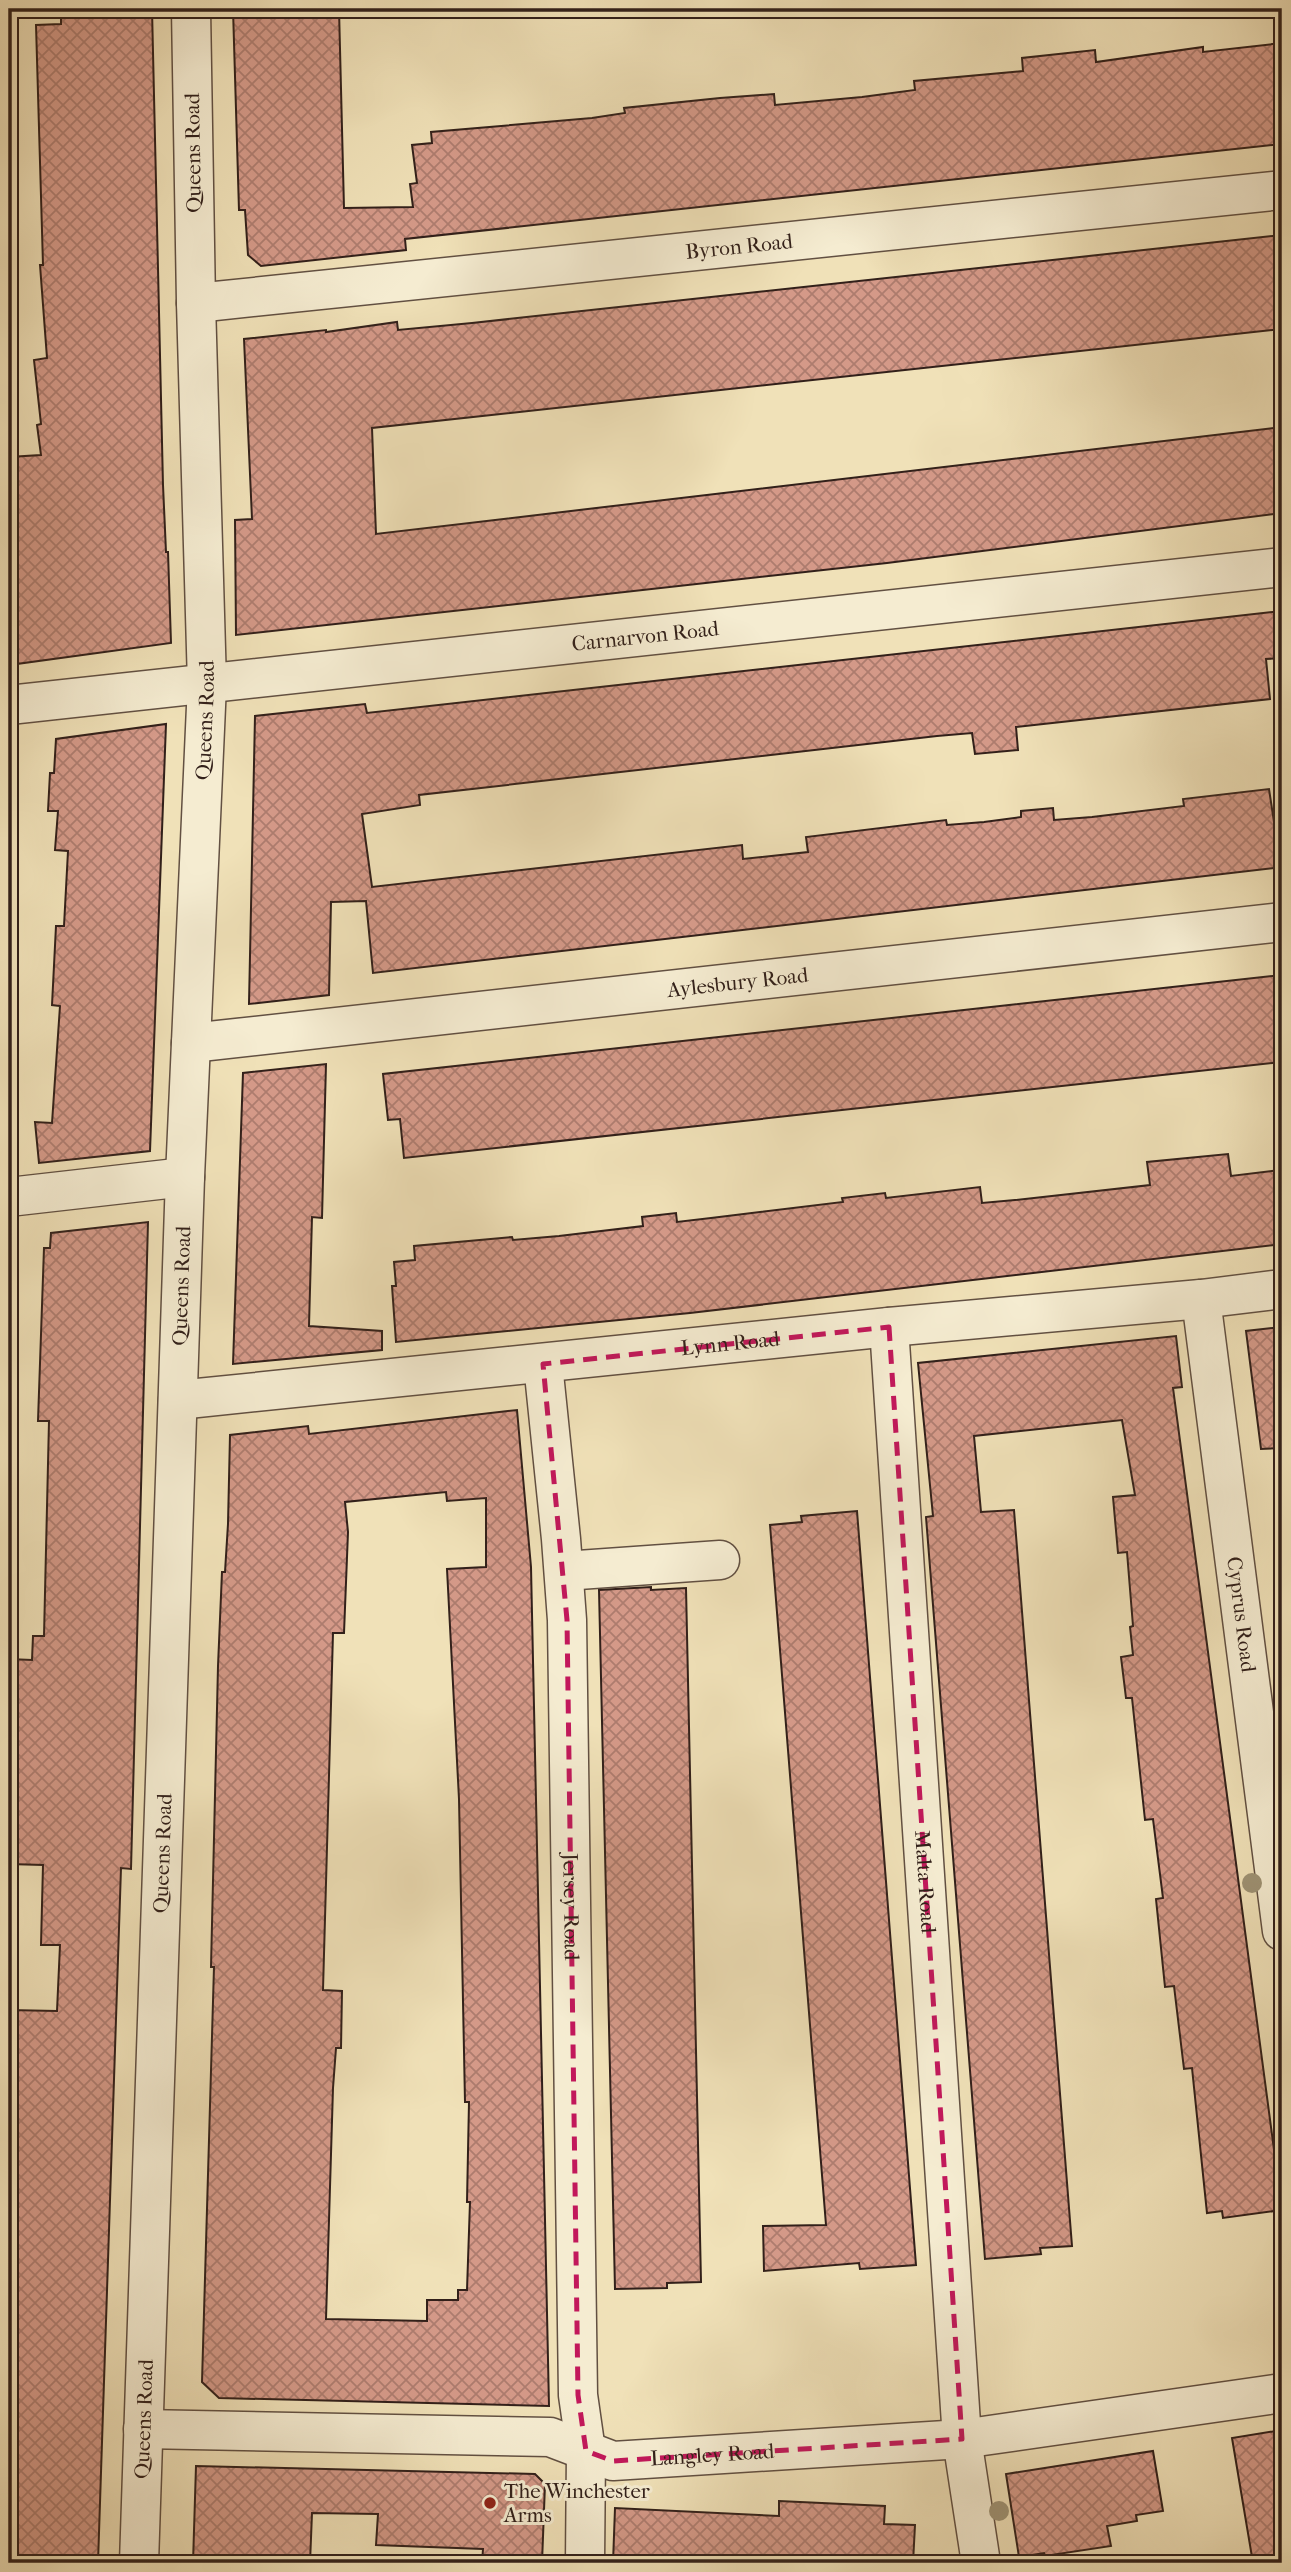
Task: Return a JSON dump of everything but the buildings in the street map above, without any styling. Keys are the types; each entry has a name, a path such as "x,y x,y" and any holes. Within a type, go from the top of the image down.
{"street":[{"name":"Queens Road","path":"139,2563 185,1177 207,684 191,9"},
{"name":"Byron Road","path":"196,303 1282,190"},
{"name":"Carnarvon Road","path":"9,705 1282,567"},
{"name":"Aylesbury Road","path":"191,1043 1282,922"},
{"path":"9,1196 185,1177"},
{"name":"Lynn Road","path":"178,1400 1282,1289"},
{"name":"Cyprus Road","path":"1201,1299 1282,1931"},
{"name":"Malta Road","path":"890,1327 962,2439 981,2563"},
{"name":"Jersey Road","path":"543,1364 567,1620 578,2395 586,2451 584,2563"},
{"path":"564,1571 720,1560"},
{"name":"Langley Road","path":"143,2430 550,2437 613,2461 962,2439 1282,2393"}],"highlighted area":[{"path":"889,1327 962,2439 613,2461 586,2451 578,2395 567,1620 543,1364"}],"place":[{"name":"The Winchester Arms","path":"490,2503"}]}
